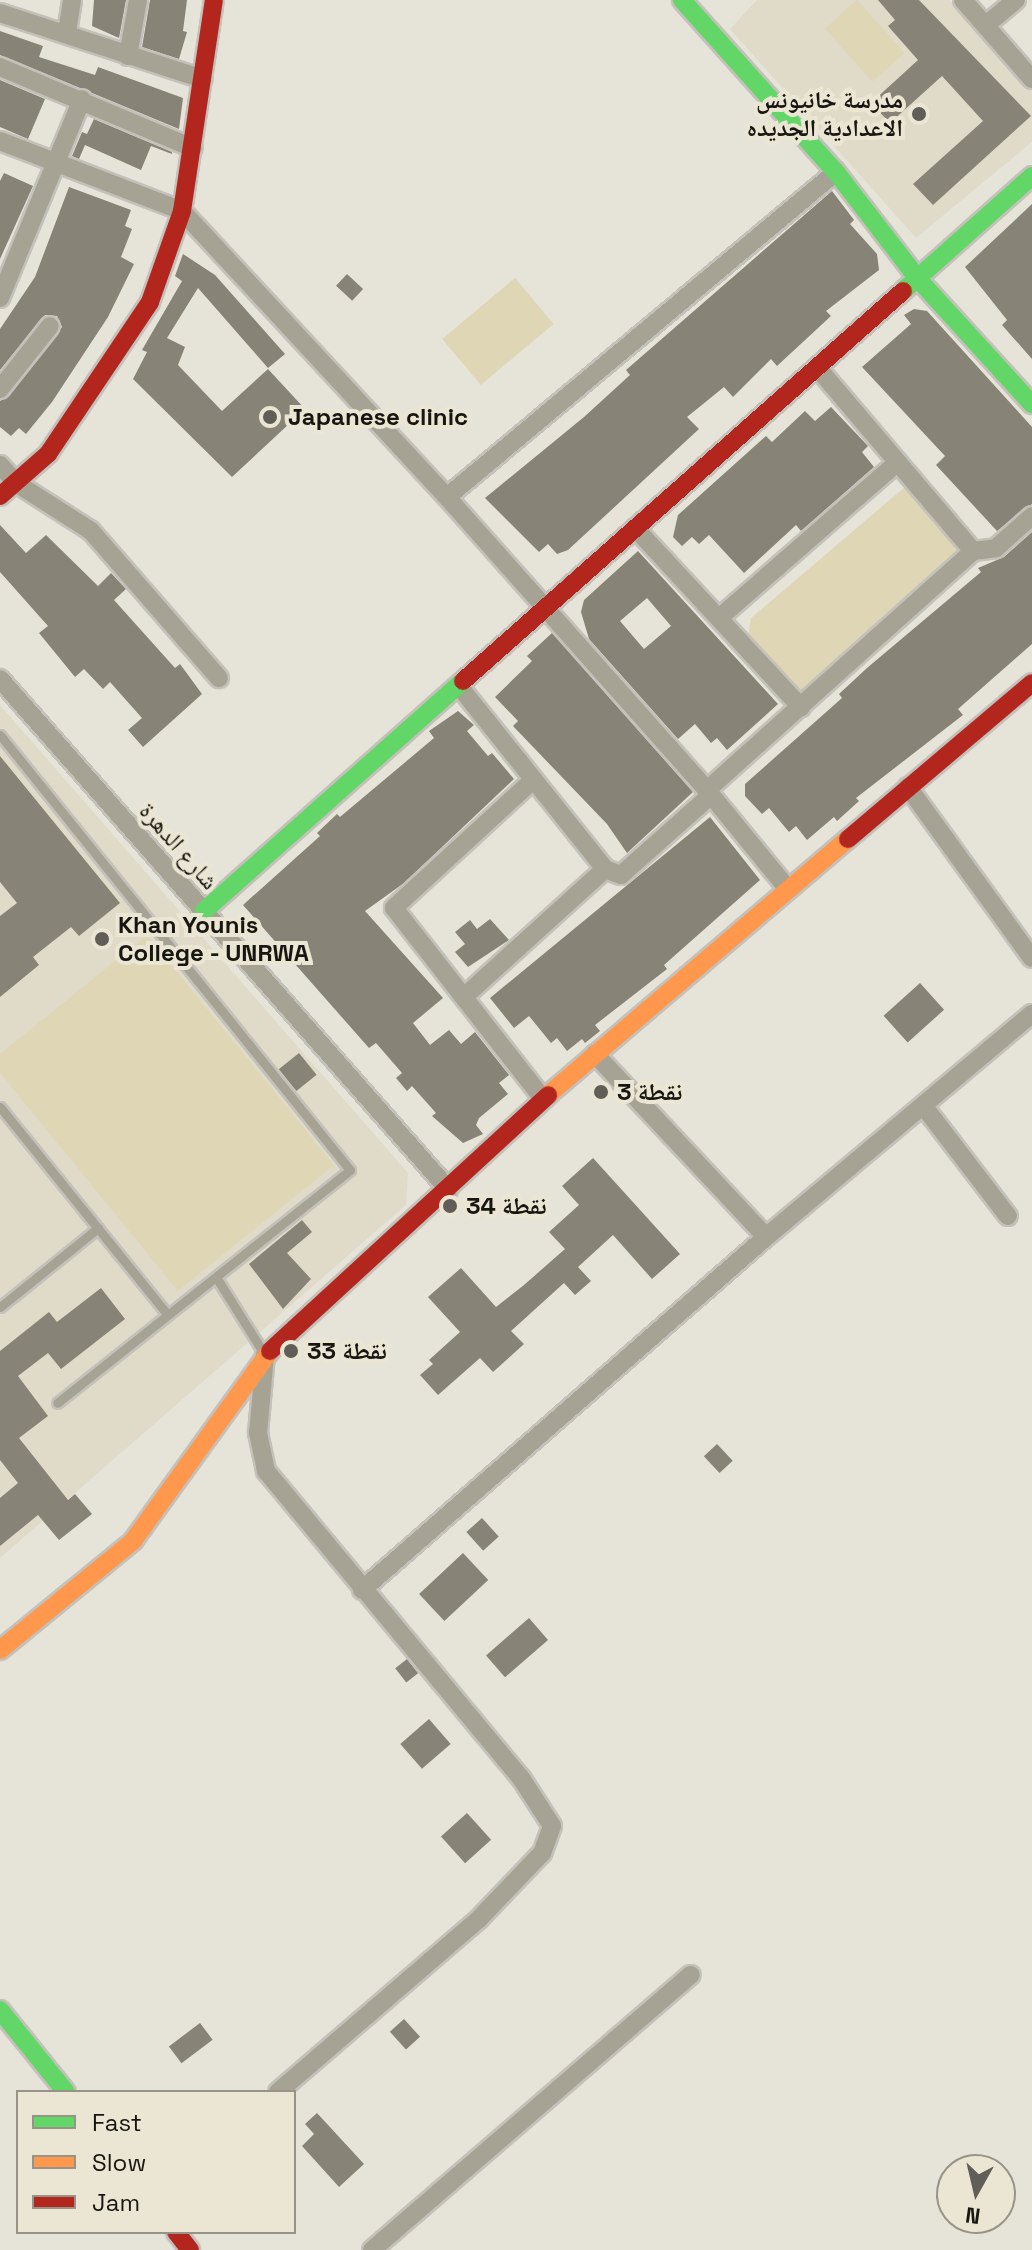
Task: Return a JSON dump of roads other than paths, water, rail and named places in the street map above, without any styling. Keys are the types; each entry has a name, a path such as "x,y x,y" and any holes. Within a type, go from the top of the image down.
{"street":[{"path":"67,32 72,0"},
{"path":"128,56 138,0"},
{"path":"0,496 48,454 150,302 182,211 214,0"},
{"path":"682,0 836,172 919,280 1032,404"},
{"path":"963,0 1032,79"},
{"path":"986,25 1016,0"},
{"path":"0,13 67,32 128,56 203,79"},
{"path":"0,67 193,148"},
{"path":"0,298 82,99"},
{"path":"0,141 182,211 447,497 709,792 787,888"},
{"path":"447,497 836,172"},
{"path":"204,911 919,280 1032,176"},
{"path":"0,389 50,326"},
{"path":"818,368 973,551"},
{"path":"719,618 898,462"},
{"path":"0,465 16,483 91,531 219,678"},
{"path":"459,686 605,869 621,875 973,551 996,548 1032,516"},
{"path":"636,529 801,707"},
{"name":"شارع الدهرة","path":"0,679 448,1189"},
{"path":"0,1650 133,1541 265,1355 543,1099 787,888 1032,683"},
{"path":"533,780 394,908 543,1099"},
{"path":"908,787 1032,958"},
{"path":"464,997 605,869"},
{"path":"362,1590 766,1237 925,1108 1032,1014"},
{"path":"595,1054 766,1237"},
{"path":"925,1108 1008,1216"},
{"path":"265,1355 258,1433 266,1471 521,1778 552,1826 542,1853 479,1919 280,2090"},
{"path":"372,2250 691,1975"},
{"path":"0,2010 64,2090"},
{"path":"178,2234 190,2250"}],"lane":[{"path":"0,735 350,1170 57,1403"},
{"path":"0,1107 168,1315"},
{"path":"0,1307 98,1228"},
{"path":"216,1277 265,1355"}],"place":[{"name":"مدرسة خانيونس الاعدادية الجديده","path":"919,114"},
{"name":"Japanese clinic","path":"270,417"},
{"name":"Khan Younis College - UNRWA","path":"102,939"},
{"name":"نقطة 3","path":"601,1092"},
{"name":"نقطة 34","path":"450,1206"},
{"name":"نقطة 33","path":"291,1351"}]}
